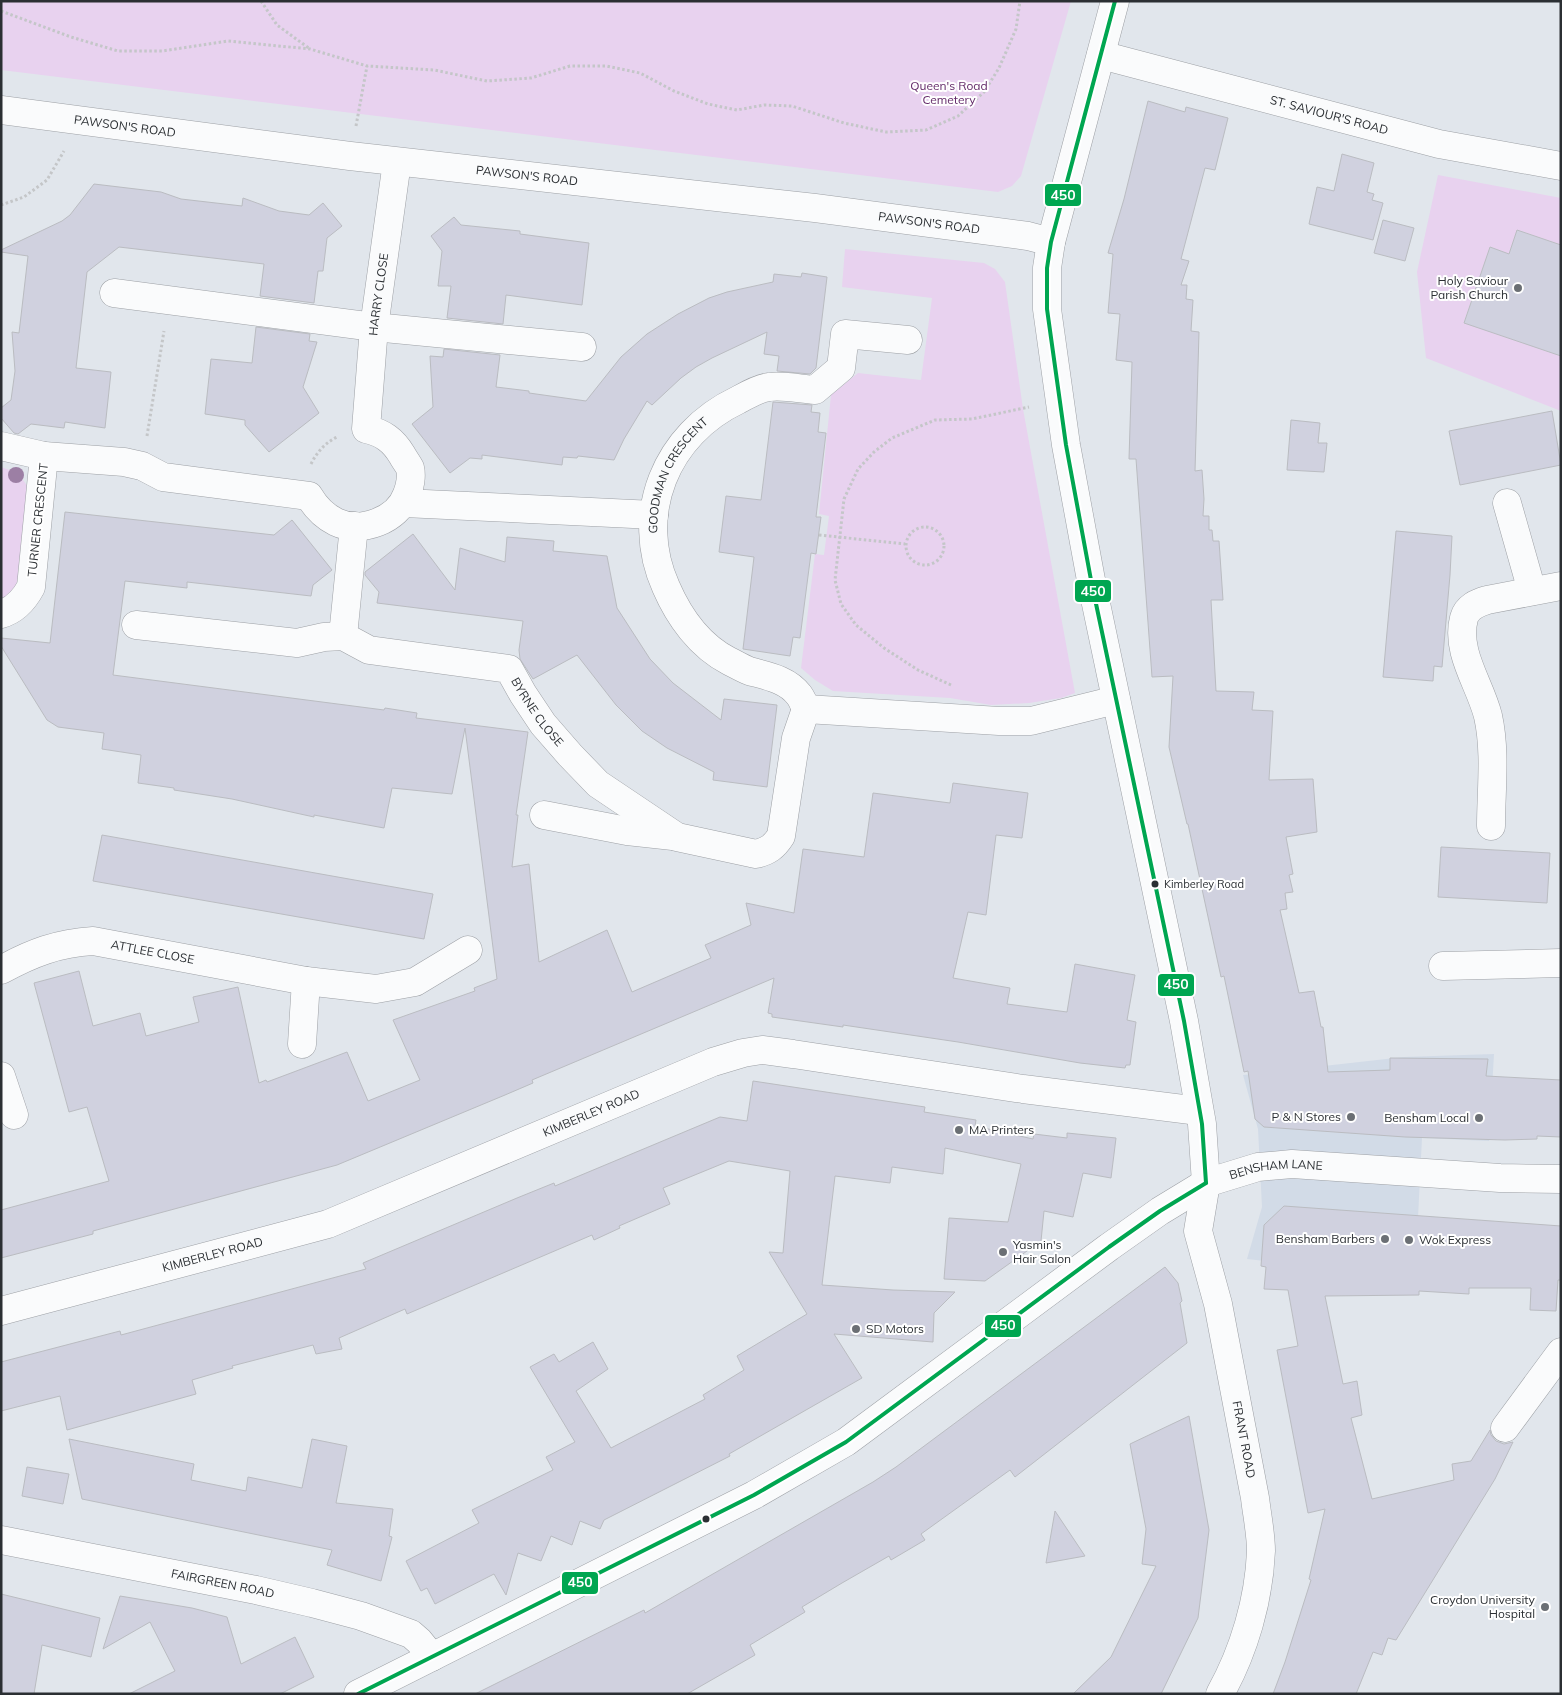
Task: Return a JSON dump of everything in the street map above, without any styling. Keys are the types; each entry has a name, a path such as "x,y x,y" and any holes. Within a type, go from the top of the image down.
{"street":[{"name":"FRANT ROAD","path":"1115,1 1051,242 1047,268 1047,310 1060,400 1091,580 1184,1021 1202,1124 1206,1183 1198,1231 1218,1304 1255,1498 1261,1549 1259,1578 1253,1611 1236,1660 1220,1694"},
{"name":"ST. SAVIOUR'S ROAD","path":"1101,55 1439,144 1561,166"},
{"name":"PAWSON'S ROAD","path":"1,110 397,162 815,208 1028,236 1051,242"},
{"name":"HARRY CLOSE","path":"366,429 374,327 397,162"},
{"path":"114,293 374,327 582,347"},
{"name":"GOODMAN CRESCENT","path":"806,709 799,695 786,683 774,677 748,670 727,660 709,648 678,611 657,560 653,532 657,494 667,469 690,435 726,405 768,387 815,390 841,368 846,334 908,340"},
{"path":"44,456 124,462 142,466 163,477 309,496 314,506 324,515 338,523 354,526 382,521 393,514 404,503 410,485 410,468 392,440 378,432 366,429"},
{"name":"TURNER CRESCENT","path":"1,446 44,456 31,587 26,597 18,605 1,614"},
{"path":"404,503 654,515"},
{"path":"1507,503 1532,591"},
{"path":"136,626 297,643 324,637 343,636 354,526"},
{"path":"1491,826 1492,746 1488,716 1468,662 1463,642 1465,616 1469,609 1478,603 1500,596 1561,586"},
{"name":"BYRNE CLOSE","path":"343,636 369,650 509,669 543,724 598,784 677,837 756,854 766,852 774,846 781,836 796,738 806,709"},
{"path":"806,709 999,721 1031,721 1116,700"},
{"path":"544,815 627,831 677,837"},
{"name":"ATTLEE CLOSE","path":"1,970 30,955 54,946 73,942 94,941 306,981 376,989 415,982 468,950"},
{"path":"1444,966 1561,963"},
{"path":"302,1044 306,981"},
{"name":"KIMBERLEY ROAD","path":"1,1311 328,1224 713,1062 743,1053 762,1050 778,1052 1023,1089 1199,1111"},
{"path":"1,1076 14,1115"},
{"name":"BENSHAM LANE","path":"358,1694 754,1495 846,1442 1116,1241 1160,1210 1206,1183 1258,1167 1292,1164 1500,1178 1561,1179"},
{"path":"1505,1428 1561,1352"},
{"name":"FAIRGREEN ROAD","path":"1,1540 256,1590 353,1614 411,1634 432,1657"}],"path":[{"path":"261,1 277,24 310,49"},
{"path":"1,11 71,37 118,51 162,51 228,41 310,49 367,66 434,70 487,81 531,78 570,66 606,66 640,74 674,91 708,104 737,110 764,105 792,106 844,123 886,132 926,130 958,116 984,92 999,68 1016,29 1020,1"},
{"path":"350,156 367,66"},
{"path":"1,205 24,197 47,180 64,154 73,119"},
{"path":"142,466 169,301"},
{"path":"954,686 918,670 884,648 856,625 841,604 835,580 844,498 858,470 874,452 892,438 934,420 972,419 1060,400"},
{"path":"309,496 308,469 316,453 331,440 347,432 366,429"},
{"path":"919,527 930,527 943,539 944,551 936,562 923,566 912,561 906,554 905,544 911,532 919,527"},
{"path":"819,535 905,544"}],"shaded area":[{"path":"1494,1054 1489,1141 1422,1138 1415,1277 1247,1259 1262,1207 1258,1129 1243,1075 1404,1057"}],"green space":[{"name":"Queen's Road Cemetery","path":"1,1 1071,1 1021,176 1012,186 998,192 1,70"},
{"path":"1438,175 1561,198 1561,245 1517,230 1509,254 1490,247 1464,322 1561,356 1561,411 1426,358 1417,272"},
{"path":"845,249 984,263 995,269 1005,282 1023,409 1075,693 1061,698 1029,703 991,705 950,698 833,691 815,680 801,668 815,554 824,555 829,516 819,514 831,395 858,373 921,380 932,298 842,287"},
{"path":"1,467 18,473 28,487 22,587 1,602"}],"building":[{"path":"1148,101 1185,112 1186,107 1228,118 1215,170 1205,168 1181,259 1189,261 1181,285 1187,285 1186,299 1193,300 1191,331 1199,332 1195,471 1202,470 1203,516 1209,516 1209,530 1212,530 1213,541 1219,541 1223,600 1211,600 1216,691 1254,692 1252,710 1273,711 1269,780 1313,779 1317,832 1286,837 1293,874 1289,875 1293,892 1285,893 1287,909 1280,910 1299,993 1314,991 1321,1027 1323,1027 1328,1072 1390,1070 1390,1058 1488,1059 1486,1076 1561,1080 1561,1137 1537,1136 1537,1139 1505,1140 1405,1137 1264,1127 1255,1119 1248,1071 1244,1072 1224,976 1221,977 1188,824 1169,747 1173,676 1152,677 1136,459 1129,459 1132,362 1116,360 1120,314 1108,313 1113,254 1108,253 1124,199"},
{"path":"1342,154 1374,163 1367,192 1374,194 1372,200 1383,203 1373,240 1309,224 1317,187 1334,191"},
{"path":"94,184 161,192 181,199 242,206 243,198 279,211 309,215 323,203 342,226 327,238 323,271 318,271 314,303 260,296 264,264 119,247 87,272 76,368 111,372 105,428 65,422 64,428 31,424 18,434 14,433 1,418 1,408 11,400 15,371 12,332 19,333 28,256 1,252 1,250 62,221 70,215"},
{"path":"454,217 461,225 520,231 520,234 589,243 582,305 506,295 503,324 447,318 451,286 438,286 442,251 431,236"},
{"path":"1383,220 1414,228 1405,261 1374,253"},
{"name":"Holy Saviour Parish Church","path":"1517,230 1561,245 1561,356 1464,323 1490,247 1509,254"},
{"path":"802,273 827,277 816,368 810,374 777,371 779,356 764,354 767,332 696,367 652,405 647,401 624,439 614,460 578,456 577,458 563,457 562,465 482,455 482,459 470,458 450,473 412,424 433,407 430,356 443,357 444,349 500,355 496,387 586,401 621,357 647,334 678,314 709,298 773,282 774,274 801,277"},
{"path":"256,327 310,334 309,341 317,342 303,387 319,413 269,452 245,425 245,420 205,414 211,359 252,363"},
{"path":"773,402 812,405 811,412 820,413 818,432 826,433 816,517 821,517 816,554 811,553 800,638 793,637 790,656 743,649 754,557 719,552 726,496 761,500"},
{"path":"1552,411 1561,465 1460,485 1449,431"},
{"path":"1291,420 1320,423 1318,443 1327,443 1324,472 1287,470"},
{"path":"65,512 274,535 292,520 332,570 313,585 311,596 187,582 187,588 125,581 113,675 384,710 385,708 417,713 416,718 528,732 516,815 518,815 512,867 529,864 539,962 607,930 632,992 711,958 705,945 751,925 746,903 794,913 803,849 864,857 873,793 950,803 953,783 1028,793 1022,838 996,835 986,915 968,912 953,978 1010,988 1007,1004 1067,1012 1075,964 1135,975 1127,1020 1136,1022 1130,1065 1126,1065 1125,1068 1080,1063 958,1042 843,1025 843,1027 772,1017 772,1014 768,1013 774,978 532,1080 533,1083 505,1095 337,1165 1,1258 1,1210 109,1181 87,1107 69,1112 34,983 79,971 93,1026 140,1013 146,1036 199,1022 193,997 238,987 259,1083 266,1080 267,1082 347,1052 368,1101 420,1080 393,1020 475,991 474,988 497,979 465,728 452,794 392,788 384,828 314,815 314,817 232,799 138,783 141,755 102,749 104,733 58,727 47,720 1,646 1,638 50,643"},
{"path":"1396,531 1452,536 1442,667 1434,666 1433,681 1383,677"},
{"path":"413,534 455,590 460,548 505,562 507,537 554,541 553,551 607,556 617,608 650,659 673,683 721,720 724,699 777,705 767,787 713,780 714,772 667,748 642,731 616,705 577,655 533,679 520,659 519,650 523,621 377,603 379,592 365,575 365,572"},
{"path":"102,835 433,894 424,939 93,881"},
{"path":"1441,847 1550,853 1547,903 1438,897"},
{"path":"753,1081 925,1107 924,1112 976,1120 975,1126 1033,1139 1034,1134 1067,1138 1067,1133 1116,1138 1111,1178 1083,1173 1073,1217 1044,1211 1041,1241 985,1281 944,1279 949,1218 1008,1222 1021,1164 945,1148 943,1174 892,1167 890,1183 835,1176 822,1285 955,1292 934,1313 933,1342 834,1334 862,1378 729,1454 730,1456 604,1520 600,1529 580,1521 572,1545 551,1536 541,1561 518,1553 506,1595 494,1574 435,1604 427,1588 421,1591 406,1561 479,1523 472,1510 553,1470 546,1457 575,1442 530,1367 554,1354 559,1362 593,1342 608,1369 576,1391 611,1448 705,1399 703,1395 744,1370 737,1356 807,1314 769,1252 783,1253 790,1171 729,1161 663,1188 670,1204 619,1226 620,1228 594,1240 592,1235 407,1314 405,1309 339,1338 342,1349 316,1354 313,1345 232,1366 233,1368 192,1380 196,1394 67,1430 60,1396 1,1411 1,1362 120,1331 121,1335 366,1269 363,1263 517,1198 554,1183 555,1186 720,1117 747,1121"},
{"path":"1284,1206 1561,1226 1561,1280 1558,1280 1556,1311 1530,1310 1531,1288 1469,1288 1469,1294 1419,1291 1419,1295 1325,1296 1343,1384 1357,1381 1362,1415 1351,1418 1372,1499 1454,1480 1452,1464 1471,1461 1490,1430 1491,1435 1496,1441 1504,1444 1513,1442 1495,1479 1396,1640 1388,1638 1382,1655 1373,1652 1356,1694 1273,1694 1311,1580 1309,1579 1325,1509 1308,1513 1277,1350 1298,1346 1288,1290 1264,1289 1266,1267 1261,1266 1264,1225"},
{"path":"1165,1267 1178,1283 1187,1343 1015,1477 1010,1470 921,1534 925,1540 891,1560 889,1556 802,1607 805,1612 750,1645 755,1655 687,1694 475,1694 644,1610 645,1613 873,1482 896,1467"},
{"path":"1189,1416 1209,1530 1198,1618 1161,1694 1073,1694 1111,1657 1156,1566 1142,1564 1146,1529 1130,1444"},
{"path":"69,1439 194,1464 191,1480 246,1491 248,1477 302,1488 312,1439 347,1446 336,1503 393,1509 389,1536 392,1537 381,1581 327,1565 332,1550 82,1499"},
{"path":"27,1467 69,1474 63,1504 22,1496"},
{"path":"1055,1511 1085,1556 1046,1563"},
{"path":"1,1594 100,1618 91,1657 42,1645 34,1694 1,1694"},
{"path":"120,1596 192,1608 227,1617 241,1664 295,1637 314,1677 280,1694 129,1694 175,1671 150,1622 103,1649"}],"transit line":[{"name":"450","path":"1115,1 1051,242 1047,268 1047,309 1066,445 1091,580 1184,1021 1202,1124 1206,1183"},
{"name":"450","path":"358,1694 754,1495 846,1442 1109,1247 1160,1211 1206,1183"}],"place":[{"name":"Holy Saviour Parish Church","path":"1518,288"},
{"name":"Kimberley Road","path":"1155,884"},
{"name":"P & N Stores","path":"1351,1117"},
{"name":"Bensham Local","path":"1479,1118"},
{"name":"MA Printers","path":"959,1130"},
{"name":"Bensham Barbers","path":"1385,1239"},
{"name":"Wok Express","path":"1409,1240"},
{"name":"Yasmin's Hair Salon","path":"1003,1252"},
{"name":"SD Motors","path":"856,1329"},
{"name":"Croydon University Hospital","path":"1545,1607"}]}
